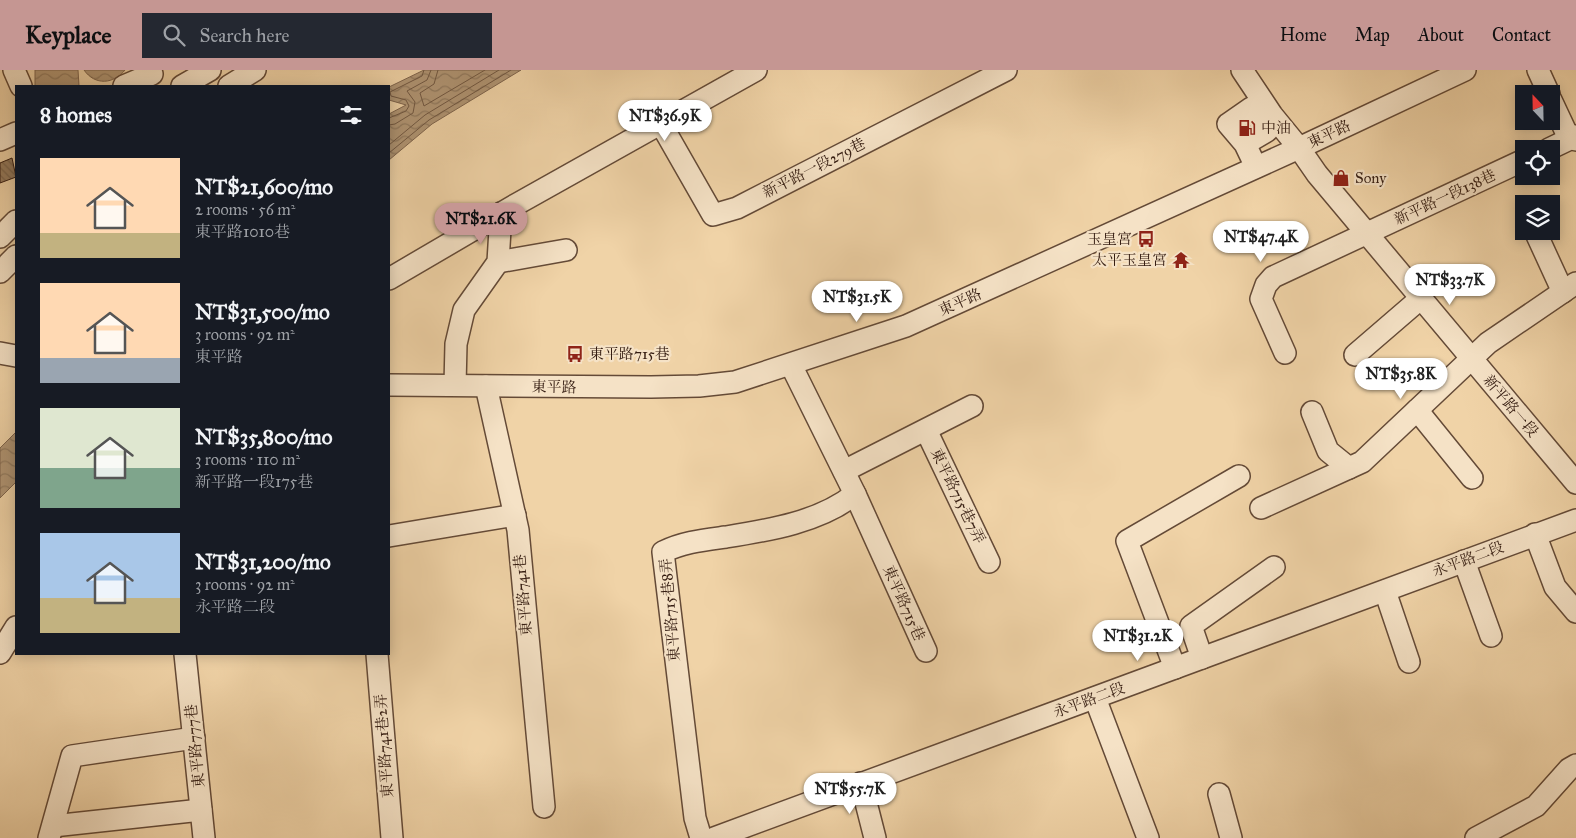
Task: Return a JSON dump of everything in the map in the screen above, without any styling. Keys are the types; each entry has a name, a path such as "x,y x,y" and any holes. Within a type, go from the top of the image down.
{"street":[{"path":"14,70 21,85"},
{"path":"184,85 210,70"},
{"path":"231,85 255,70"},
{"path":"390,278 501,213 756,70"},
{"name":"新平路一段279巷","path":"661,124 713,215 737,208 1006,70"},
{"name":"新平路一段","path":"1242,70 1272,115 1317,174 1420,299 1470,358 1568,460 1576,482"},
{"name":"東平路","path":"390,386 699,386 735,382 906,326 1299,148 1427,78 1465,70"},
{"path":"1538,70 1544,85"},
{"path":"127,85 155,77"},
{"path":"1256,167 1241,139 1228,124 1250,108 1260,121"},
{"path":"1560,119 1566,132 1575,138"},
{"path":"0,140 15,134"},
{"path":"1560,144 1575,138"},
{"name":"新平路一段138巷","path":"1285,353 1261,299 1266,285 1273,277 1367,235 1515,164"},
{"path":"456,385 456,344 464,310 498,262 501,213"},
{"path":"0,237 15,222"},
{"path":"1261,508 1349,468 1371,454 1470,358 1488,343 1569,287 1540,240"},
{"path":"498,262 566,250"},
{"path":"0,272 15,257"},
{"path":"1355,355 1420,299"},
{"path":"0,354 15,356"},
{"name":"東平路715巷","path":"791,365 855,494 926,651"},
{"name":"東平路741巷","path":"486,386 515,515 544,807"},
{"name":"東平路715巷7弄","path":"844,471 972,406"},
{"path":"1417,410 1472,478"},
{"path":"1312,412 1328,451 1349,468"},
{"name":"東平路715巷7弄","path":"926,430 989,562"},
{"path":"1175,668 1127,541 1239,476"},
{"name":"東平路715巷8弄","path":"700,838 695,818 663,552 678,544 773,529 839,507 855,494"},
{"path":"390,536 515,515"},
{"name":"永平路二段","path":"714,838 1576,520"},
{"path":"1535,534 1555,587 1576,612"},
{"path":"1464,561 1490,636"},
{"path":"1202,658 1191,626 1274,567"},
{"path":"1385,591 1408,662"},
{"path":"0,653 15,629"},
{"name":"東平路777巷","path":"185,655 204,838"},
{"name":"東平路741巷2弄","path":"377,655 392,838"},
{"path":"1095,698 1148,838"},
{"path":"194,738 72,756 51,832 201,810"},
{"path":"1476,838 1536,806 1569,769 1576,765"},
{"path":"861,784 875,838"},
{"path":"1219,794 1231,838"}],"water":[{"path":"35,70 78,70 79,85 35,85"},
{"path":"84,70 125,70 115,78 99,81 88,75"},
{"path":"424,70 521,70 432,124 390,159 390,113 406,105 390,100 390,87"},
{"path":"15,433 15,483 0,498 0,448"}],"building":[{"path":"12,158 15,177 0,183 0,163"}],"place":[{"name":"中油","path":"1247,128"},
{"name":"Sony","path":"1341,178"},
{"name":"玉皇宮","path":"1146,239"},
{"name":"太平玉皇宮","path":"1181,260"},
{"name":"東平路715巷","path":"575,354"}]}
